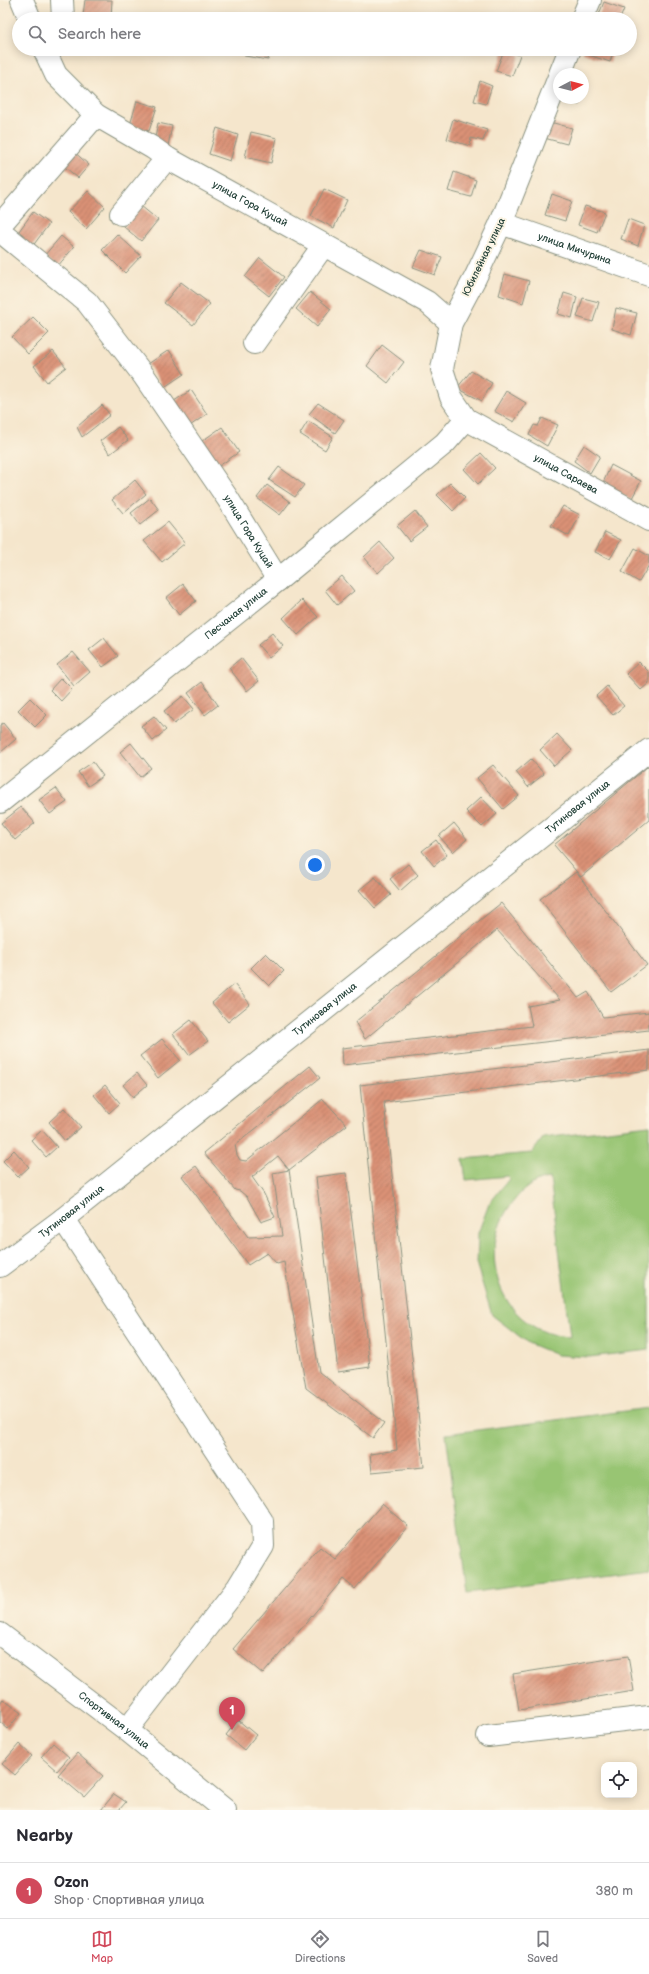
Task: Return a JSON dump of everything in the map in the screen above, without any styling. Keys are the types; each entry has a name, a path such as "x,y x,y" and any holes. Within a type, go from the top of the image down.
{"street":[{"path":"22,0 27,12"},
{"path":"62,0 63,12"},
{"path":"585,12 590,0"},
{"name":"улица Гора Куцай","path":"47,56 56,75 96,115 153,148 167,158 426,302 451,324"},
{"path":"56,75 60,56"},
{"path":"562,68 567,56"},
{"name":"Юбилейная улица","path":"474,424 451,397 442,369 451,324 501,223 553,92"},
{"path":"0,224 96,115"},
{"path":"121,214 167,158"},
{"name":"улица Мичурина","path":"501,223 649,274"},
{"name":"улица Гора Куцай","path":"0,231 87,302 144,376 228,499 278,580"},
{"path":"254,343 323,246"},
{"name":"Песчаная улица","path":"0,802 278,580 445,444 474,424"},
{"name":"улица Сараева","path":"474,424 649,520"},
{"name":"Тутиновая улица","path":"0,1266 63,1219 649,750"},
{"path":"63,1219 262,1521 263,1546 238,1587 127,1730"},
{"name":"Спортивная улица","path":"0,1634 127,1730 225,1810"},
{"path":"488,1736 649,1716"}],"green space":[{"path":"649,1125 649,1350 589,1357 557,1355 528,1343 492,1315 477,1266 478,1233 489,1204 509,1179 508,1176 466,1180 463,1159 532,1153 543,1138","holes":["550,1178 570,1337 546,1332 527,1322 511,1306 501,1288 495,1266 495,1244 501,1222 513,1202 520,1193 529,1186 539,1180"]},
{"path":"649,1408 649,1569 467,1593 446,1434"}],"building":[{"path":"85,0 112,0 111,12 83,12"},
{"path":"604,2 624,9 623,12 600,12"},
{"path":"245,56 269,56 268,60"},
{"path":"502,56 520,56 512,76 496,71"},
{"path":"592,56 612,56 610,62"},
{"path":"480,81 492,86 486,104 474,101"},
{"path":"137,101 157,107 149,131 130,125"},
{"path":"453,119 487,130 483,141 471,138 470,146 447,139"},
{"path":"550,122 572,128 567,144 544,138"},
{"path":"158,123 172,126 167,151 153,148"},
{"path":"217,128 238,135 230,161 209,154"},
{"path":"251,132 277,138 271,163 245,157"},
{"path":"72,150 89,165 78,178 60,163"},
{"path":"454,172 476,180 471,197 448,191"},
{"path":"324,189 347,200 334,228 311,216"},
{"path":"88,191 105,207 86,229 68,212"},
{"path":"552,194 572,201 565,221 545,215"},
{"path":"141,206 158,220 141,241 124,227"},
{"path":"585,206 605,212 597,232 578,225"},
{"path":"33,212 49,224 32,247 16,235"},
{"path":"628,219 644,225 638,246 621,239"},
{"path":"117,234 141,256 125,273 102,250"},
{"path":"61,236 74,247 57,267 44,256"},
{"path":"421,250 442,257 435,275 413,267"},
{"path":"260,258 284,277 269,296 245,277"},
{"path":"505,274 529,281 523,303 499,295"},
{"path":"181,282 210,304 193,325 164,303"},
{"path":"310,292 331,309 317,327 296,309"},
{"path":"564,293 577,297 572,318 558,314"},
{"path":"583,298 599,302 593,322 577,317"},
{"path":"616,308 637,313 631,335 612,329"},
{"path":"33,317 49,333 28,354 12,337"},
{"path":"382,345 404,362 388,383 367,366"},
{"path":"169,350 184,374 163,388 148,364"},
{"path":"53,351 66,367 47,382 34,366"},
{"path":"471,371 492,383 482,401 457,388"},
{"path":"191,390 207,414 187,428 171,403"},
{"path":"506,391 526,403 514,422 494,411"},
{"path":"318,403 344,420 335,433 309,414"},
{"path":"102,405 110,415 82,437 77,427"},
{"path":"542,418 558,425 547,446 529,435 534,425 538,426"},
{"path":"308,421 333,437 325,450 300,434"},
{"path":"118,427 128,440 110,454 100,441"},
{"path":"222,427 239,452 219,466 202,441"},
{"path":"584,445 600,456 590,473 574,461"},
{"path":"481,453 495,468 478,484 464,469"},
{"path":"611,465 641,481 631,500 602,485"},
{"path":"279,467 304,485 295,497 269,480"},
{"path":"135,480 146,494 123,513 112,500"},
{"path":"450,483 465,498 453,511 437,495"},
{"path":"267,485 290,502 280,515 257,498"},
{"path":"150,498 159,510 140,525 131,513"},
{"path":"563,506 580,515 569,536 551,526"},
{"path":"415,511 427,527 409,541 397,526"},
{"path":"168,522 185,543 162,562 144,541"},
{"path":"605,532 621,540 610,559 595,552"},
{"path":"380,542 394,558 378,573 364,557"},
{"path":"635,548 649,556 649,565 639,582 622,572"},
{"path":"342,576 354,591 337,605 325,590"},
{"path":"183,584 196,601 179,615 166,598"},
{"path":"302,600 318,617 298,635 283,618"},
{"path":"272,633 283,646 269,658 258,645"},
{"path":"104,638 118,656 103,667 89,650"},
{"path":"73,652 90,672 74,686 57,665"},
{"path":"241,658 259,681 247,691 229,668"},
{"path":"639,662 649,672 649,683 641,690 626,674"},
{"path":"61,678 72,689 61,701 50,690"},
{"path":"202,682 218,705 205,715 188,693"},
{"path":"607,686 624,706 613,715 596,696"},
{"path":"183,696 194,709 174,724 164,711"},
{"path":"30,698 47,715 35,727 18,710"},
{"path":"154,716 166,730 153,741 141,726"},
{"path":"3,723 16,739 0,753 0,725"},
{"path":"557,734 572,750 554,766 540,750"},
{"path":"131,743 151,768 140,777 120,752"},
{"path":"531,759 544,774 528,787 516,772"},
{"path":"93,762 103,776 88,786 78,772"},
{"path":"493,765 519,796 503,809 477,778"},
{"path":"647,767 649,769 649,820 581,877 554,845"},
{"path":"56,788 67,802 50,814 39,800"},
{"path":"481,797 497,814 482,827 466,811"},
{"path":"21,807 35,823 15,840 1,823"},
{"path":"454,823 467,839 453,852 439,836"},
{"path":"436,840 447,855 434,866 422,851"},
{"path":"408,864 418,875 400,891 390,879"},
{"path":"576,872 647,965 611,992 540,899"},
{"path":"375,877 391,895 375,908 359,890"},
{"path":"501,903 578,998 588,992 603,1017 649,1012 649,1030 343,1065 342,1048 532,1026 528,1006 560,1000 497,930 365,1039 355,1022"},
{"path":"266,953 284,971 269,986 251,968"},
{"path":"234,984 250,1004 228,1022 212,1003"},
{"path":"191,1020 208,1041 189,1055 173,1034"},
{"path":"162,1039 180,1060 158,1078 140,1056"},
{"path":"649,1050 649,1070 384,1102 424,1467 372,1472 370,1454 397,1450 360,1085"},
{"path":"310,1066 320,1078 235,1145 237,1155 240,1160 246,1161 323,1099 347,1125 289,1170 278,1156 252,1177 264,1194 275,1217 261,1222 247,1197 240,1191 235,1190 204,1153"},
{"path":"137,1073 147,1085 133,1097 123,1085"},
{"path":"105,1085 120,1103 109,1113 94,1095"},
{"path":"64,1108 81,1127 65,1141 49,1122"},
{"path":"42,1130 57,1147 46,1157 31,1140"},
{"path":"14,1150 29,1167 18,1177 3,1161"},
{"path":"196,1166 248,1237 282,1236 273,1173 289,1170 319,1372 384,1423 373,1438 306,1388 284,1262 277,1264 267,1253 248,1265 182,1176"},
{"path":"346,1173 370,1367 338,1372 316,1177"},
{"path":"382,1504 408,1526 355,1589 343,1579 263,1674 233,1649 320,1547 335,1559"},
{"path":"628,1656 634,1691 519,1710 513,1674"},
{"path":"3,1699 21,1713 8,1729 0,1722 0,1703"},
{"path":"238,1720 256,1735 244,1750 226,1735"},
{"path":"53,1743 69,1757 57,1771 41,1757"},
{"path":"19,1744 32,1756 15,1775 2,1764"},
{"path":"77,1753 103,1776 84,1797 58,1775"},
{"path":"114,1794 126,1802 119,1810 101,1810"}],"place":[{"name":"Ozon","path":"232,1730"}]}
